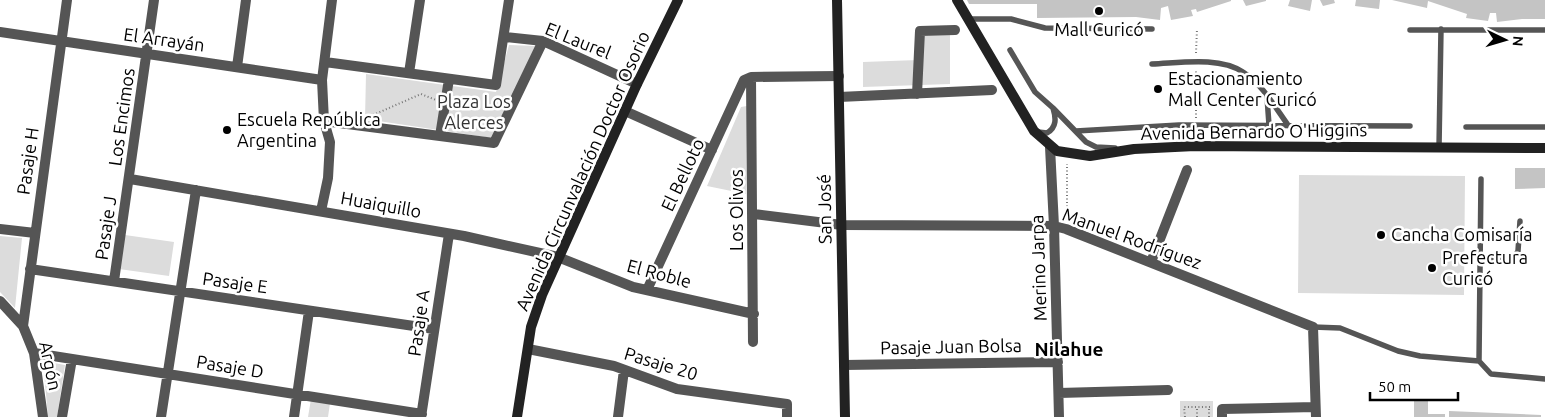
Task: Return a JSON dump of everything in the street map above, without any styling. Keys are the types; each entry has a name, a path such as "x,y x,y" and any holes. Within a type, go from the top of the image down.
{"main road":[{"name":"Avenida Circunvalación Doctor Osorio","path":"517,417 536,309 637,84 678,0"},
{"name":"San José","path":"838,0 845,417"},
{"name":"Avenida Bernardo O'Higgins","path":"957,0 1034,131 1050,147 1067,154 1098,155 1134,149 1195,146 1545,148"}],"street":[{"name":"Pasaje H","path":"23,326 66,0"},
{"name":"Los Encimos","path":"130,179 154,0"},
{"path":"236,67 246,0"},
{"path":"321,211 328,178 330,142 324,121 322,80 332,0"},
{"path":"409,74 420,0"},
{"path":"325,62 496,85 510,0"},
{"path":"917,94 920,31 955,30"},
{"name":"El Arrayán","path":"0,32 322,80"},
{"name":"El Laurel","path":"505,37 544,41 637,84"},
{"path":"324,121 494,143 544,41"},
{"path":"752,77 839,76"},
{"name":"El Belloto","path":"647,290 744,80 752,77"},
{"name":"Los Olivos","path":"752,77 753,342"},
{"path":"440,136 449,79"},
{"path":"839,96 992,90"},
{"path":"625,111 712,150"},
{"name":"Merino Jarpa","path":"1050,147 1059,417"},
{"path":"1150,262 1187,170"},
{"name":"Huaiquillo","path":"130,179 449,234 558,258"},
{"name":"Pasaje J","path":"114,282 130,179"},
{"path":"161,417 196,190"},
{"name":"Manuel Rodríguez","path":"754,214 842,225 1054,226 1066,229 1313,327"},
{"path":"0,229 35,233"},
{"name":"Pasaje A","path":"422,416 449,234"},
{"name":"El Roble","path":"558,258 594,270 619,282 754,314"},
{"name":"Pasaje E","path":"30,269 434,329"},
{"name":"Argón","path":"0,301 23,326 34,353 43,417"},
{"path":"294,417 309,311"},
{"path":"1222,413 1316,412 1313,327"},
{"name":"Pasaje 20","path":"528,349 624,370 677,390 787,404 787,417"},
{"name":"Pasaje D","path":"34,353 296,394 422,416"},
{"path":"62,417 72,359"},
{"name":"Pasaje Juan Bolsa","path":"844,365 1058,362"},
{"path":"618,417 624,370"},
{"path":"1059,393 1168,390"}],"lane":[{"path":"968,19 1011,18 1045,28 1152,29"},
{"path":"1439,147 1441,29"},
{"path":"1410,30 1545,30"},
{"path":"1010,50 1035,92 1092,146 1134,149"},
{"path":"1152,64 1214,63 1243,72 1266,95 1288,125"},
{"path":"1266,95 1269,125"},
{"path":"1034,131 1047,133 1051,131 1055,122 1053,108"},
{"path":"1076,131 1196,125 1410,126"},
{"path":"1466,127 1545,127"},
{"path":"1479,361 1481,179"},
{"path":"1480,259 1514,258 1518,251 1520,222"},
{"path":"1313,327 1340,328 1398,351 1420,356 1479,361 1491,374 1545,379"}],"path":[{"path":"1196,125 1197,29"},
{"path":"360,126 365,119 421,94 444,103"},
{"path":"1066,229 1067,154"},
{"path":"1184,417 1184,406 1209,407 1222,413"},
{"path":"1197,406 1197,417"},
{"path":"1209,407 1209,417"}],"green space":[{"path":"919,35 950,35 950,84 863,87 863,62 918,60"},
{"name":"Plaza Los Alerces","path":"509,45 536,46 492,138 365,119 366,74 496,92"},
{"path":"747,106 746,194 707,186 741,107"},
{"name":"Cancha Comisaría","path":"1299,175 1465,176 1464,295 1298,293"},
{"path":"125,235 174,242 169,276 119,269"},
{"path":"0,236 22,238 15,308 0,292"},
{"path":"43,361 65,365 57,417 48,417"},
{"path":"312,393 331,396 328,417 308,417"},
{"path":"1180,401 1213,401 1213,417 1180,417"}],"building":[{"name":"Mall Curicó","path":"967,0 1231,1 1197,12 1196,9 1191,10 1193,16 1171,20 1168,6 1161,8 1160,20 1136,17 1037,18 1037,4 969,4"},
{"path":"1243,0 1266,0 1266,1 1246,6"},
{"path":"1290,0 1312,0 1310,11 1288,6"},
{"path":"1320,0 1334,0 1335,3 1323,6"},
{"path":"1356,0 1380,0 1379,9 1355,6"},
{"path":"1392,0 1545,0 1545,19 1497,22 1496,13 1490,13 1488,21 1466,18 1467,14 1428,1 1427,8"},
{"path":"1515,168 1545,168 1545,188 1515,189"},
{"path":"1414,399 1428,399 1428,414 1445,414 1445,417 1414,417"},
{"path":"1449,411 1541,415 1541,417 1449,417"}],"place":[{"name":"Mall Curicó","path":"1099,11"},
{"name":"Estacionamiento Mall Center Curicó","path":"1158,89"},
{"name":"Escuela República Argentina","path":"227,130"},
{"name":"Cancha Comisaría","path":"1381,235"},
{"name":"Prefectura Curicó","path":"1432,268"}],"district":[{"name":"Nilahue","path":"1069,349"}]}
